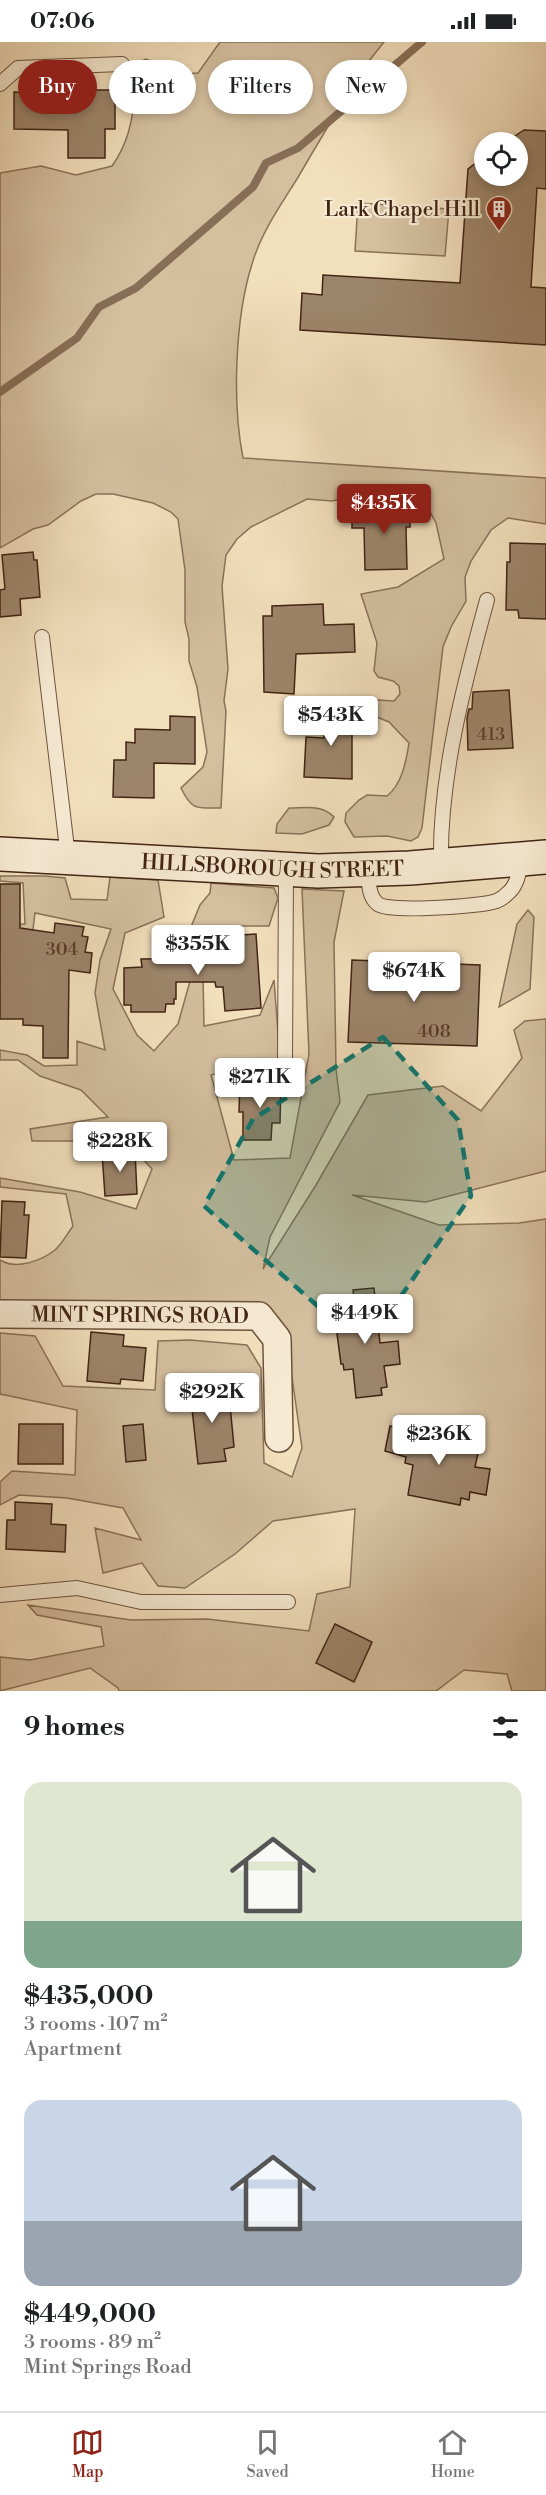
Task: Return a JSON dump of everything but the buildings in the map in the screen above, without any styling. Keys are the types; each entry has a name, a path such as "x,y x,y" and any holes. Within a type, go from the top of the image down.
{"street":[{"name":"HILLSBOROUGH STREET","path":"0,854 318,872 534,858"},
{"name":"MINT SPRINGS ROAD","path":"0,1314 259,1316 277,1339 279,1438"}],"lane":[{"path":"0,84 18,68 109,64"},
{"path":"441,865 448,772 472,653 487,600"},
{"path":"42,637 68,857"},
{"path":"368,870 372,896 379,905 394,909 468,906 495,902 510,892 534,858"},
{"path":"285,1067 286,869"},
{"path":"0,1595 77,1588 141,1602 288,1602"}],"highlighted area":[{"path":"383,1037 458,1120 471,1196 394,1306 321,1309 204,1206 253,1119"}],"shaded area":[{"path":"220,42 384,42 370,60 325,60 325,114 335,114 260,241 252,264 242,309 237,361 237,412 243,458 546,478 546,524 508,518 491,530 471,561 465,577 466,601 443,647 422,828 418,837 411,841 387,836 354,837 345,822 346,813 367,795 387,796 400,779 405,765 409,743 389,722 372,715 372,706 378,700 394,701 400,694 399,686 393,681 378,677 374,671 377,643 361,594 398,587 444,559 436,523 428,508 413,498 396,495 379,498 352,497 332,501 307,499 251,527 237,539 226,555 222,586 228,669 224,701 226,711 221,808 196,807 181,788 203,767 207,752 197,687 189,661 189,639 185,622 185,570 178,519 171,512 153,503 113,494 96,494 81,501 48,525 33,529 0,548 0,173 41,166 76,175 112,166 126,140 132,114 196,114 196,73"},
{"path":"358,203 449,209 445,256 355,251"},
{"path":"289,808 319,808 334,817 329,825 302,834 276,833 277,824"},
{"path":"0,876 65,878 71,899 107,900 110,877 158,880 164,917 125,933 113,989 137,1035 154,1051 178,1024 192,974 186,939 200,905 210,893 211,883 274,888 278,898 269,926 202,926 204,1026 260,1015 274,980 280,1059 211,1075 234,1160 290,1158 309,1054 302,889 344,891 334,942 336,1069 340,1102 270,1237 263,1269 316,1185 368,1095 443,1086 481,1111 522,1058 514,1030 525,1021 546,1019 546,1171 426,1202 352,1195 439,1225 519,1223 546,1219 546,1691 512,1691 507,1674 464,1670 436,1691 119,1691 90,1668 0,1691 0,1657 30,1660 104,1646 101,1627 37,1615 28,1605 131,1620 207,1619 309,1631 317,1594 350,1587 355,1509 273,1521 235,1554 185,1588 158,1586 142,1563 103,1573 95,1528 141,1540 123,1508 67,1498 19,1495 0,1505 0,1482 12,1471 75,1475 77,1410 0,1394 0,1333 35,1336 63,1386 155,1390 158,1341 190,1340 247,1345 261,1368 264,1463 292,1477 302,1448 286,1335 276,1320 0,1303 0,1260 6,1263 21,1264 43,1258 58,1248 73,1226 66,1194 0,1187 0,1178 80,1192 136,1209 152,1169 126,1141 32,1141 30,1129 108,1117 81,1090 40,1076 18,1060 0,1060 0,1050 27,1055 44,1066 77,1065 77,1041 105,1050 95,993 100,960 111,929 35,913 28,970 0,924 25,924 23,883 0,881"},
{"path":"528,910 534,917 530,989 499,1007 517,924"}],"waterway":[{"path":"0,392 77,338 99,307 136,288 253,187 266,163 298,148 422,42"}],"place":[{"name":"Lark Chapel Hill","path":"499,232"}]}
